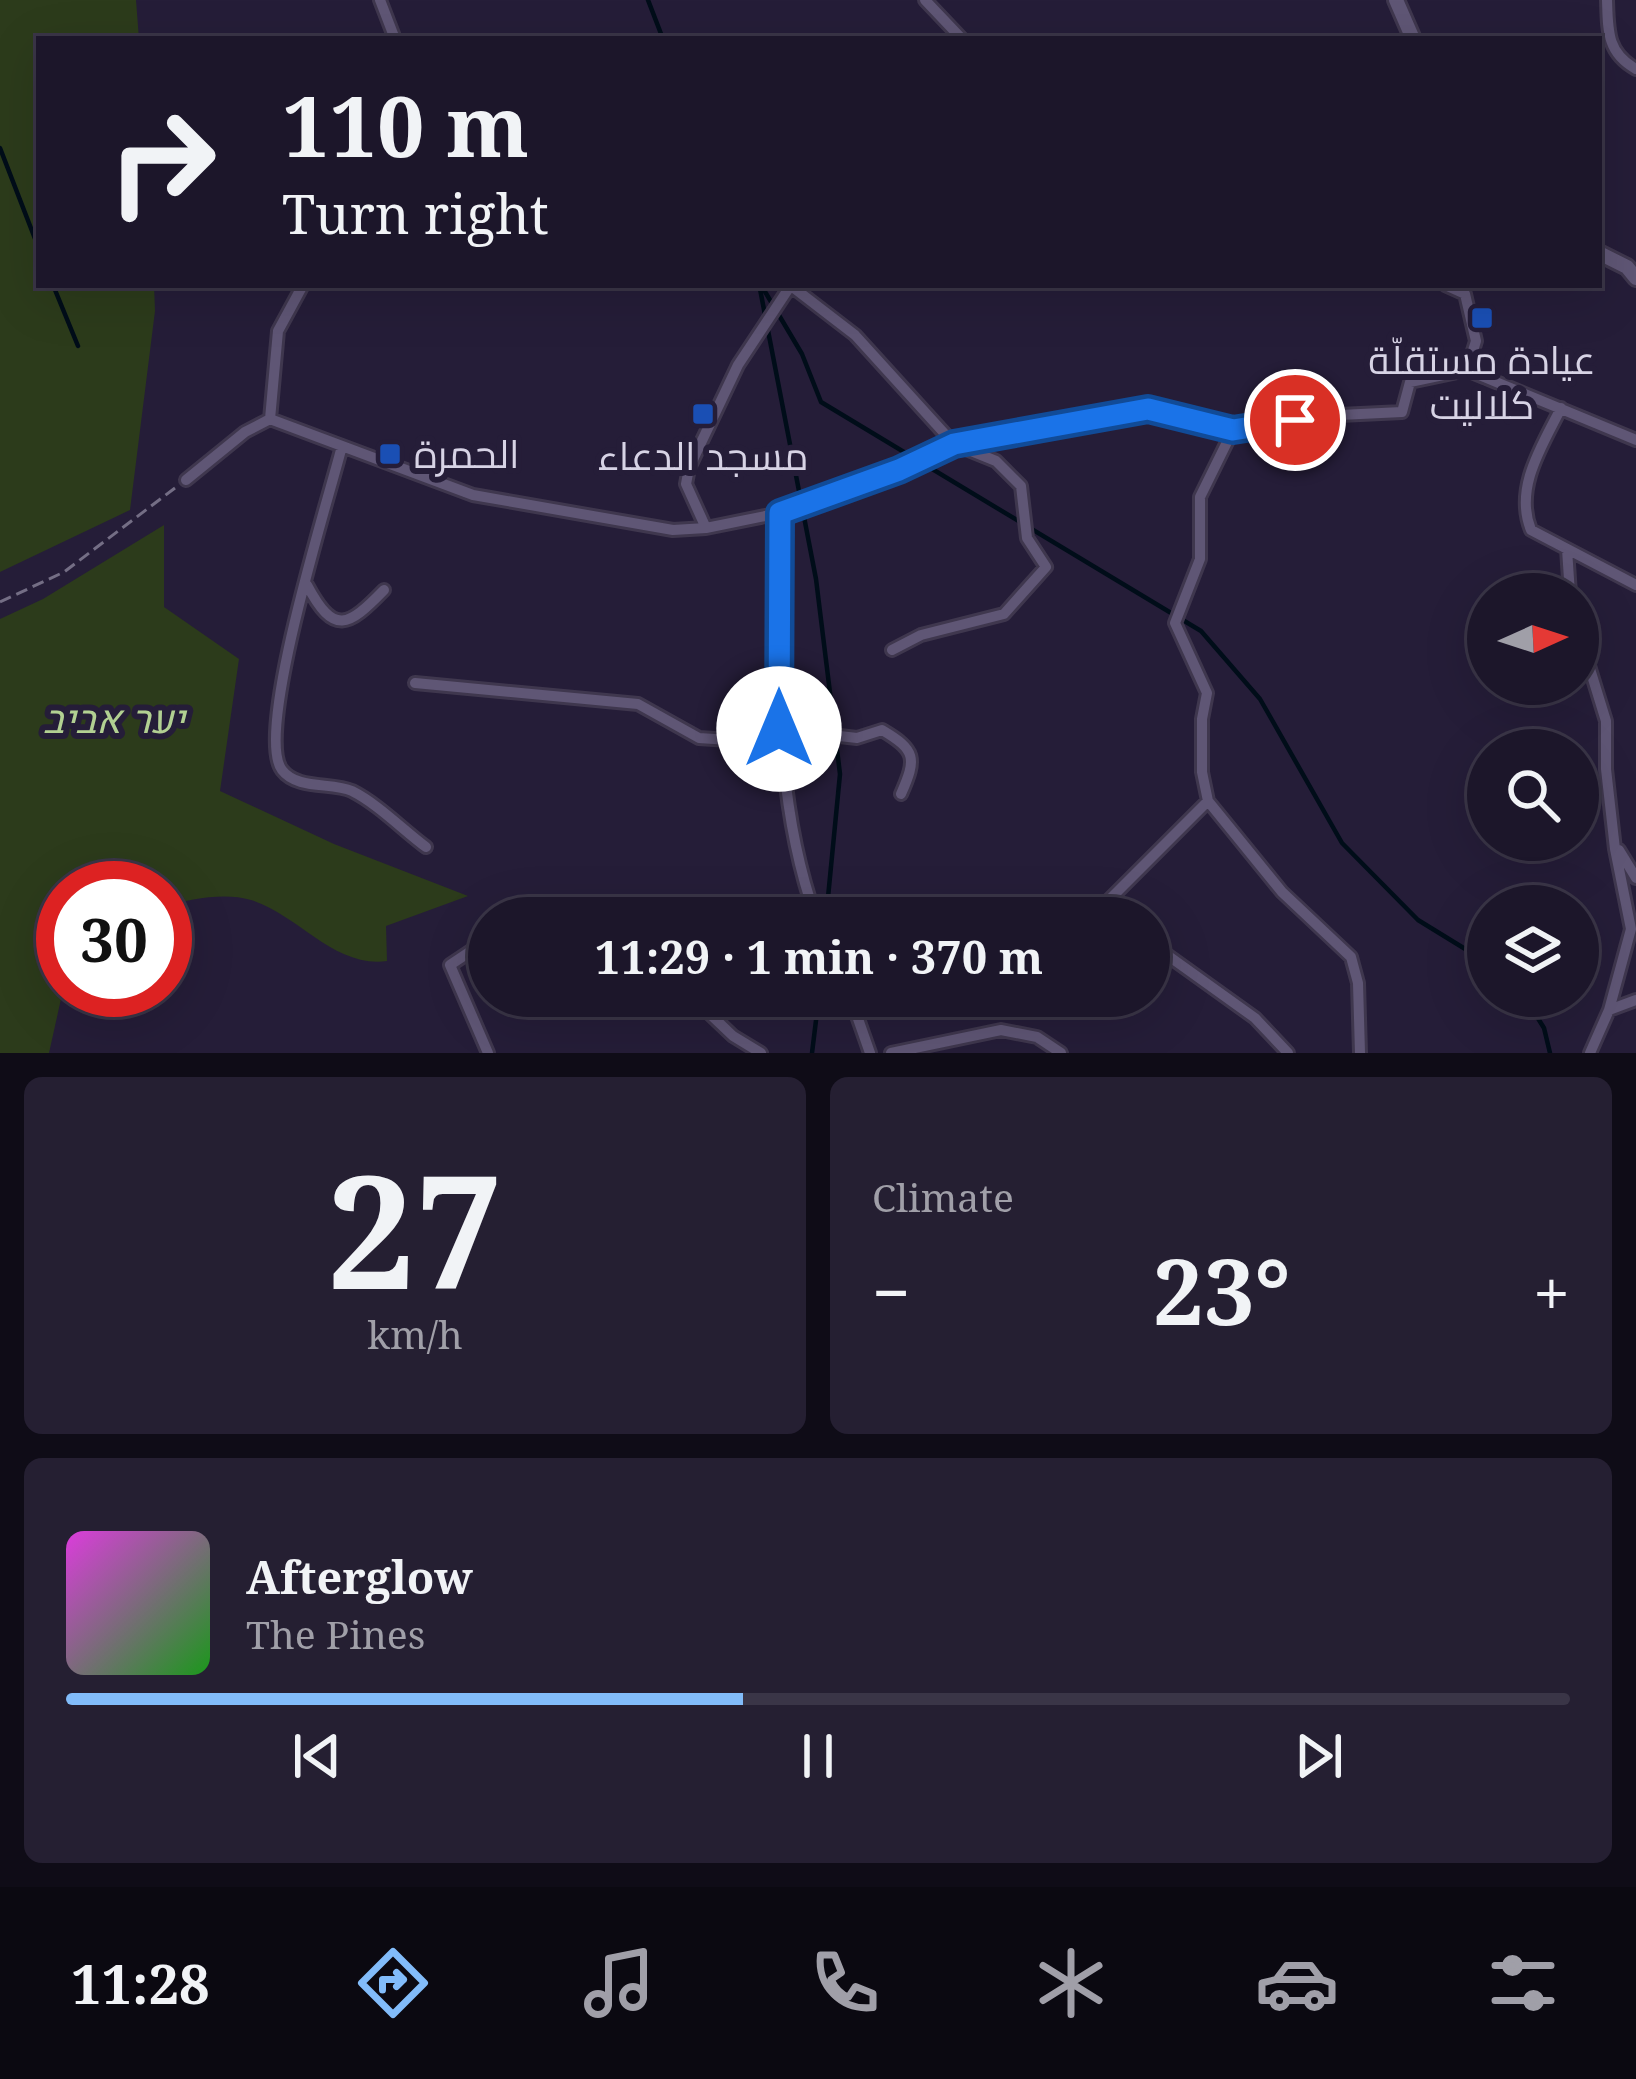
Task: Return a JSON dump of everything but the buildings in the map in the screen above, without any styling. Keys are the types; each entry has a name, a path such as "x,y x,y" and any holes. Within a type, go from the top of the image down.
{"street":[{"path":"380,0 390,36"},
{"path":"925,0 959,36"},
{"path":"1396,0 1411,36"},
{"path":"1607,0 1610,46 1622,62 1636,69"},
{"path":"1602,254 1627,267 1636,278"},
{"path":"271,419 278,331 301,288"},
{"path":"706,528 686,484 689,468 738,365 788,288"},
{"path":"794,288 855,334 954,444 996,461 1021,486 1027,538 1046,567 1004,614 921,635 892,650"},
{"path":"1452,288 1466,294 1475,341 1467,370"},
{"path":"186,480 245,432 271,419 473,495 674,530 706,528 780,513 899,470 954,444 1148,409 1233,430 1319,416 1402,412 1410,382 1467,370 1636,440"},
{"path":"1561,409 1527,481 1526,518 1531,530 1636,585"},
{"path":"1233,430 1200,497 1200,560 1175,623 1207,692 1202,737 1208,801 1282,892 1351,957 1358,983 1360,1053"},
{"path":"342,446 307,585 291,626 274,748 281,770 295,780 351,790 426,847"},
{"path":"780,513 779,729 809,897"},
{"path":"1567,549 1569,573"},
{"path":"307,585 322,614 340,622 354,621 384,590"},
{"path":"415,683 638,704 699,738 729,740 779,729 857,737 882,730 907,745 911,757 911,771 901,794"},
{"path":"1599,698 1606,721 1614,842 1636,949"},
{"path":"1112,897 1208,801"},
{"path":"1614,842 1636,878"},
{"path":"1590,1053 1609,1010 1631,929"},
{"path":"468,953 450,965 468,1007"},
{"path":"1170,958 1255,1018 1288,1053"},
{"path":"1609,1010 1636,1000"},
{"path":"472,1017 488,1053"},
{"path":"714,1017 761,1053"},
{"path":"857,1017 870,1053"},
{"path":"891,1053 1001,1030 1037,1037 1061,1053"}],"path":[{"path":"0,602 64,572 186,480"}],"green space":[{"path":"0,0 136,0 139,36 36,36 36,288 154,288 130,510 0,572"},
{"name":"יער אביב","path":"164,525 164,607 239,659 220,791 334,844 468,896 386,926 387,961 368,961 333,949 251,900 192,900 192,861 36,861 36,1017 57,1017 49,1053 0,1053 0,619 43,599"}],"waterway":[{"path":"648,0 662,36"},
{"path":"0,148 36,241"},
{"path":"54,288 78,346"},
{"path":"763,288 802,354 821,402 1201,631 1260,699 1342,843 1418,920 1467,950"},
{"path":"760,289 816,579 840,774 828,897"},
{"path":"812,1053 816,1017"},
{"path":"1537,1017 1550,1053"}],"place":[{"name":"عيادة مستقلّة كلاليت","path":"1482,318"},
{"name":"مسجد الدعاء","path":"703,414"},
{"name":"الحمرة","path":"390,454"}],"route":[{"path":"779,729 780,513 899,470 954,444 1148,409 1233,430 1295,420"}]}
